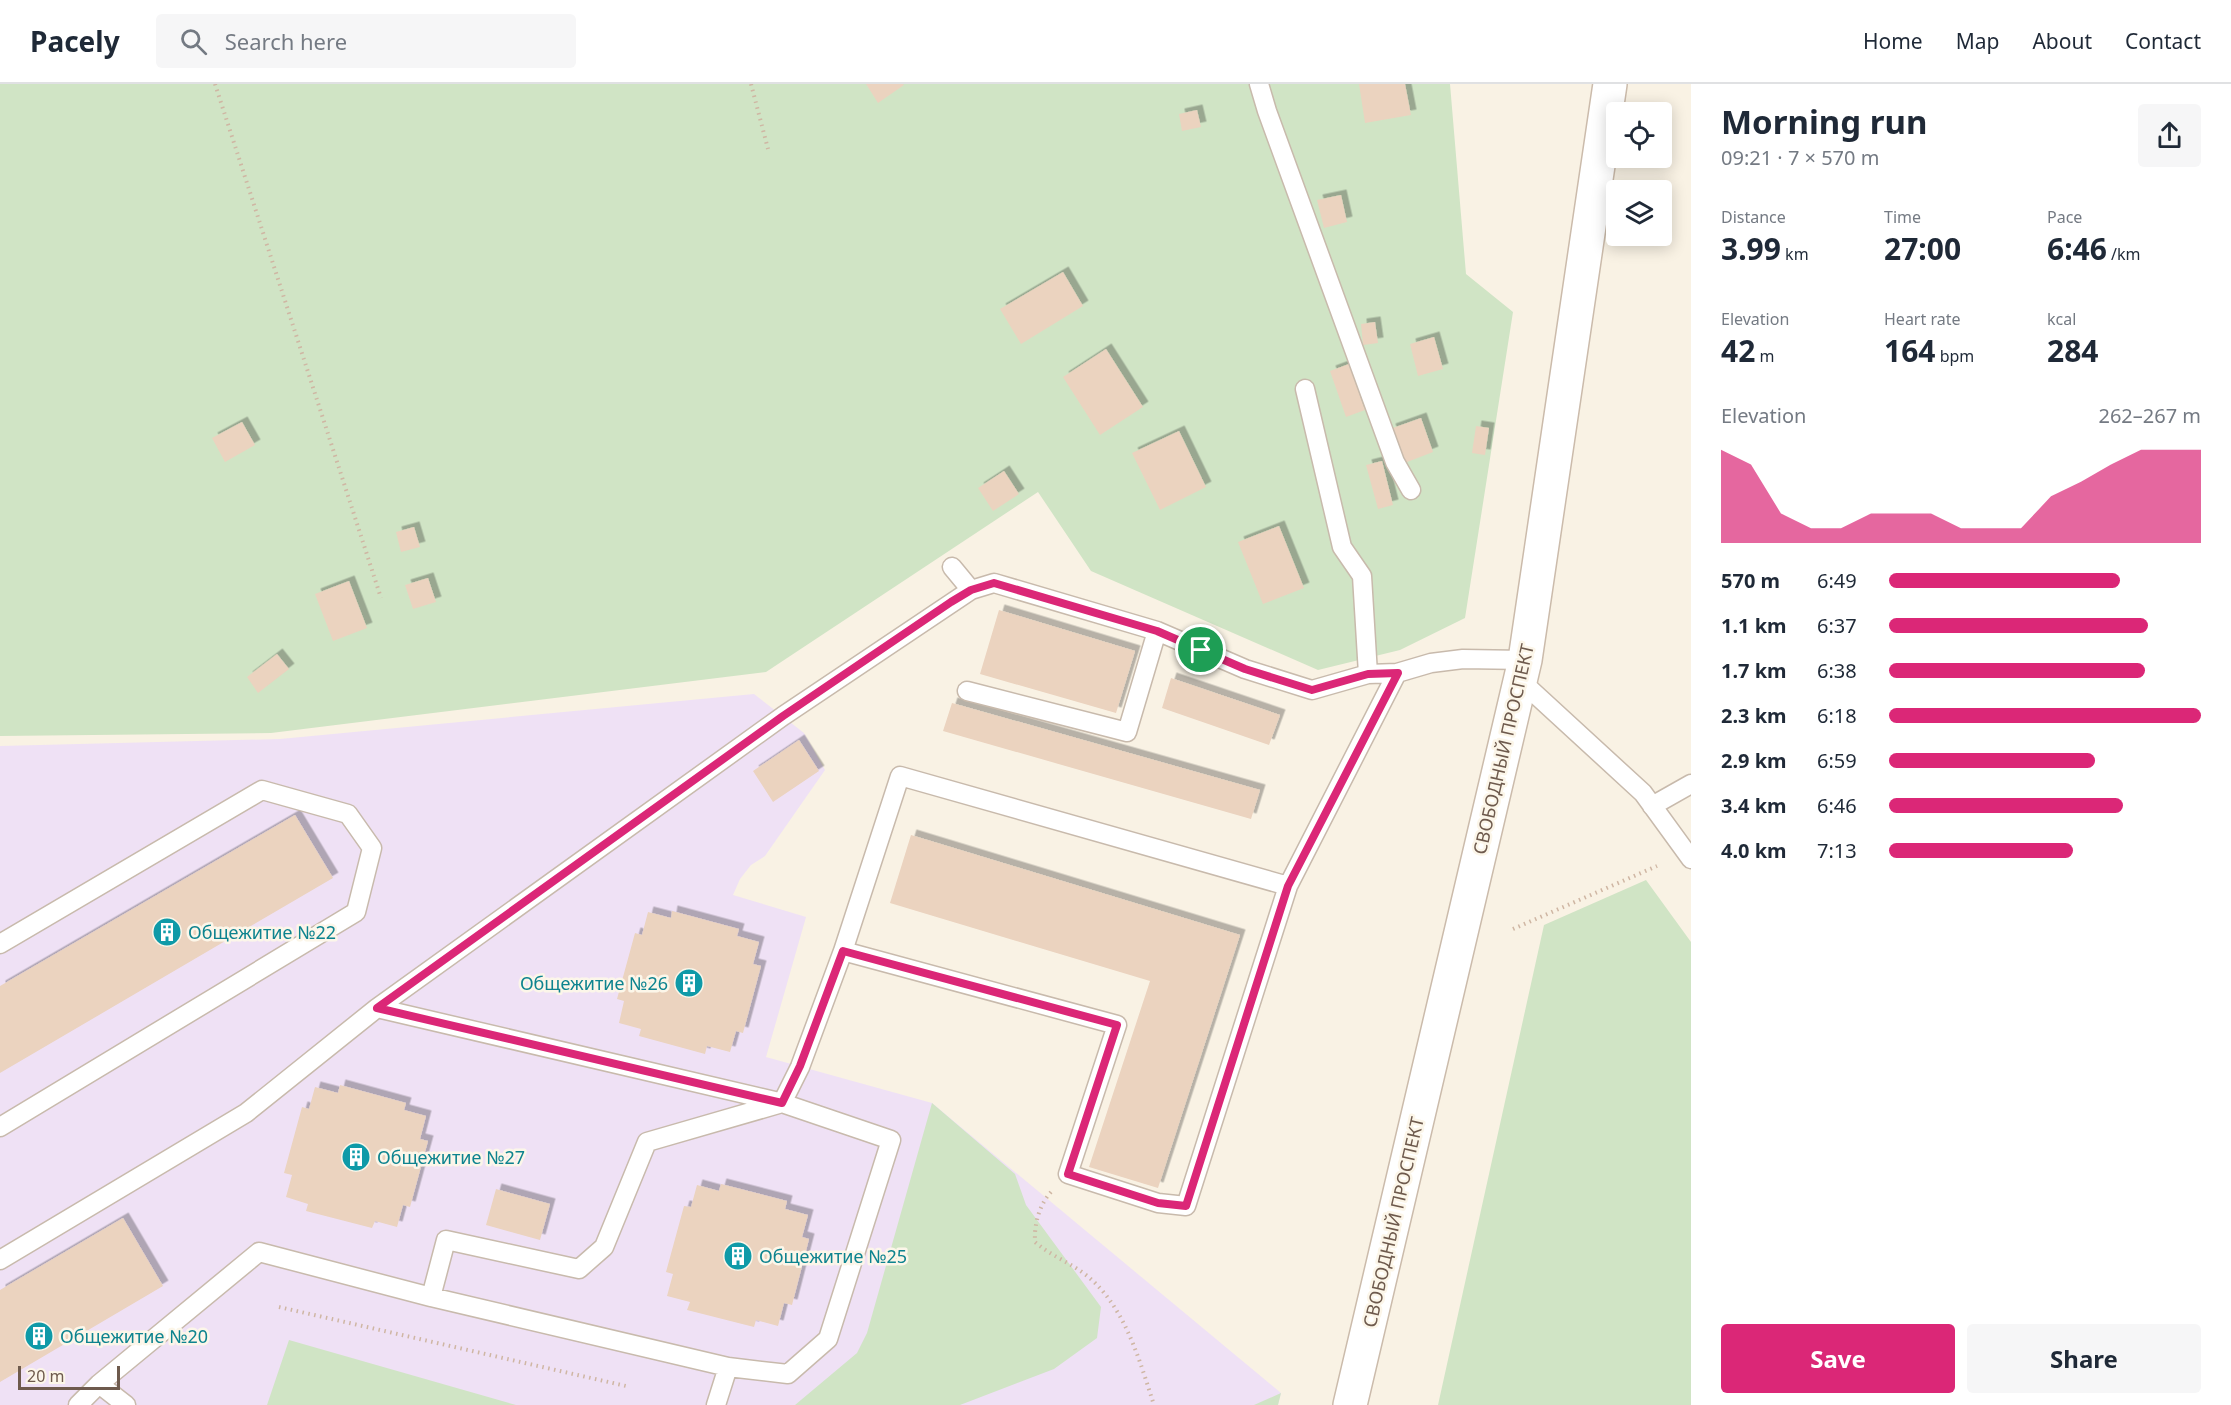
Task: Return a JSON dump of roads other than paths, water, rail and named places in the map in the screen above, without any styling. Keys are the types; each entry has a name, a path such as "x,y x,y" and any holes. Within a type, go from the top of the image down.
{"main road":[{"name":"СВОБОДНЫЙ ПРОСПЕКТ","path":"1350,1405 1523,670 1610,84"}],"lane":[{"path":"1259,84 1395,462 1411,490"},
{"path":"1305,389 1342,547 1362,576 1368,674"},
{"path":"952,567 971,590"},
{"path":"0,1260 246,1113 377,1008 783,716 971,590 994,583 1157,631 1245,669 1312,690 1368,674 1398,673 1431,663 1463,659 1523,670 1643,793 1691,859"},
{"path":"967,692 1127,732 1157,631"},
{"path":"843,951 1117,1025 1068,1174 1158,1203 1186,1206 1288,886 1398,673"},
{"path":"430,1297 446,1240 579,1269 604,1247 647,1142 782,1103 800,1066 843,951 900,776 1288,886"},
{"path":"1652,806 1691,784"},
{"path":"0,944 262,790 348,814 372,848 356,912 0,1127"},
{"path":"78,1405 99,1384 259,1252 430,1297 728,1367 788,1374 828,1339 891,1140 782,1103 377,1008"},
{"path":"716,1405 728,1367"},
{"path":"99,1384 126,1405"}],"place":[{"name":"Общежитие №22","path":"167,932"},
{"name":"Общежитие №26","path":"689,983"},
{"name":"Общежитие №27","path":"356,1157"},
{"name":"Общежитие №25","path":"738,1256"},
{"name":"Общежитие №20","path":"39,1336"}]}
